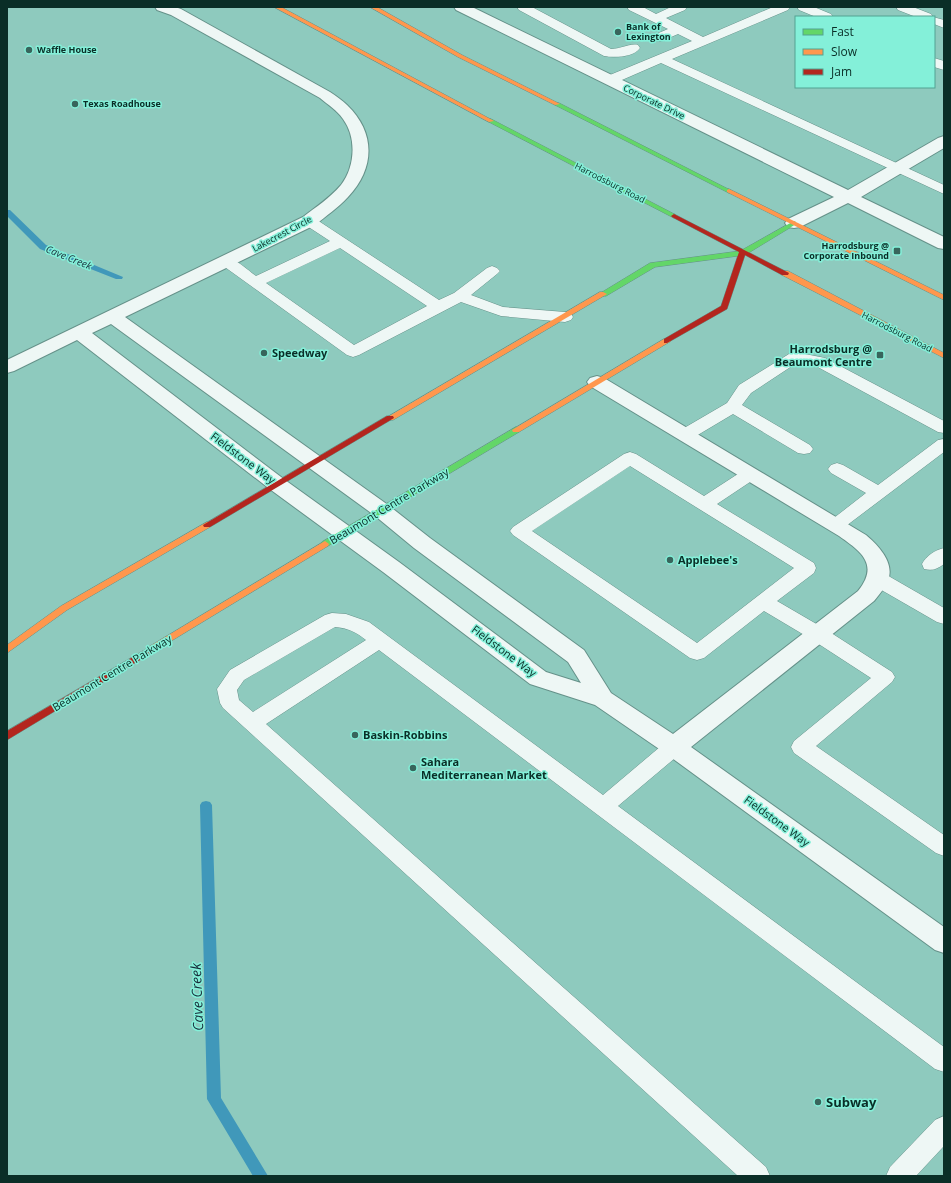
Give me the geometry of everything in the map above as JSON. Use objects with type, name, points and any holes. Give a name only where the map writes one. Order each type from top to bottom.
[{"type":"street","name":"Lakecrest Circle","points":[[7,367],[227,262],[309,221],[335,200],[350,184],[360,166],[362,150],[360,134],[354,121],[342,107],[325,94],[176,12],[162,7]]},
{"type":"street","name":"Harrodsburg Road","points":[[277,7],[742,252],[944,356]]},
{"type":"street","points":[[373,7],[460,56],[944,298]]},
{"type":"street","name":"Corporate Drive","points":[[461,7],[944,244]]},
{"type":"street","points":[[14,633],[64,608],[653,265],[742,252],[828,205],[848,197],[896,167],[944,140]]},
{"type":"street","name":"Beaumont Centre Parkway","points":[[7,736],[380,510],[724,307],[742,252]]},
{"type":"street","points":[[113,317],[380,510],[422,543],[576,656],[603,699]]},
{"type":"street","name":"Fieldstone Way","points":[[80,333],[278,484],[538,678],[603,699],[674,747],[944,942]]},
{"type":"street","points":[[597,382],[836,525],[868,547],[878,564],[878,579],[866,596],[674,747]]},
{"type":"street","points":[[7,650],[64,608]]},
{"type":"lane","points":[[525,7],[609,53],[620,53],[634,48]]},
{"type":"lane","points":[[633,7],[702,41]]},
{"type":"lane","points":[[656,18],[681,7]]},
{"type":"lane","points":[[610,80],[784,7]]},
{"type":"lane","points":[[803,7],[825,16]]},
{"type":"lane","points":[[902,7],[924,16]]},
{"type":"lane","points":[[658,38],[679,30]]},
{"type":"lane","points":[[660,58],[944,190]]},
{"type":"lane","points":[[309,221],[438,306]]},
{"type":"lane","points":[[255,282],[341,242]]},
{"type":"lane","points":[[227,262],[353,352],[438,306],[460,296],[492,271]]},
{"type":"lane","points":[[460,296],[501,311],[565,317]]},
{"type":"lane","points":[[685,435],[733,407],[745,389],[795,357],[819,361],[944,428]]},
{"type":"lane","points":[[733,407],[804,449]]},
{"type":"lane","points":[[836,525],[944,444]]},
{"type":"lane","points":[[630,458],[807,568],[763,602],[697,653],[519,531],[630,458]]},
{"type":"lane","points":[[837,469],[879,493]]},
{"type":"lane","points":[[704,504],[750,474]]},
{"type":"lane","points":[[878,579],[944,617]]},
{"type":"lane","points":[[763,602],[818,634],[885,677],[802,747],[944,847]]},
{"type":"lane","points":[[757,1176],[230,703],[227,689],[237,675],[332,620],[346,621],[362,627],[944,1061]]},
{"type":"lane","points":[[252,723],[380,640]]},
{"type":"lane","points":[[603,807],[674,747]]},
{"type":"lane","points":[[899,1176],[944,1128]]},
{"type":"waterway","name":"Cave Creek","points":[[7,212],[43,247],[119,277]]},
{"type":"waterway","name":"Cave Creek","points":[[206,805],[214,1099],[261,1176]]},
{"type":"traffic: fast","points":[[557,104],[729,191]]},
{"type":"traffic: fast","points":[[491,121],[674,216]]},
{"type":"traffic: fast","points":[[603,294],[653,265],[742,253],[794,223]]},
{"type":"traffic: fast","points":[[325,544],[516,430]]},
{"type":"traffic: slow","points":[[277,7],[491,121]]},
{"type":"traffic: slow","points":[[373,7],[460,56],[557,104]]},
{"type":"traffic: slow","points":[[729,191],[944,298]]},
{"type":"traffic: slow","points":[[785,273],[944,356]]},
{"type":"traffic: slow","points":[[390,418],[603,294]]},
{"type":"traffic: slow","points":[[516,430],[667,341]]},
{"type":"traffic: slow","points":[[7,650],[64,608],[207,525]]},
{"type":"traffic: slow","points":[[150,650],[325,544]]},
{"type":"traffic: jam","points":[[674,216],[785,273]]},
{"type":"traffic: jam","points":[[667,341],[724,307],[742,253]]},
{"type":"traffic: jam","points":[[207,525],[390,418]]},
{"type":"traffic: jam","points":[[7,736],[150,650]]},
{"type":"place","name":"Bank of Lexington","points":[[618,32]]},
{"type":"place","name":"Waffle House","points":[[29,50]]},
{"type":"place","name":"Texas Roadhouse","points":[[75,104]]},
{"type":"place","name":"Harrodsburg @ Corporate Inbound","points":[[897,251]]},
{"type":"place","name":"Speedway","points":[[264,353]]},
{"type":"place","name":"Harrodsburg @ Beaumont Centre","points":[[880,355]]},
{"type":"place","name":"Applebee's","points":[[670,560]]},
{"type":"place","name":"Baskin-Robbins","points":[[355,735]]},
{"type":"place","name":"Sahara Mediterranean Market","points":[[413,768]]},
{"type":"place","name":"Subway","points":[[818,1102]]}]
